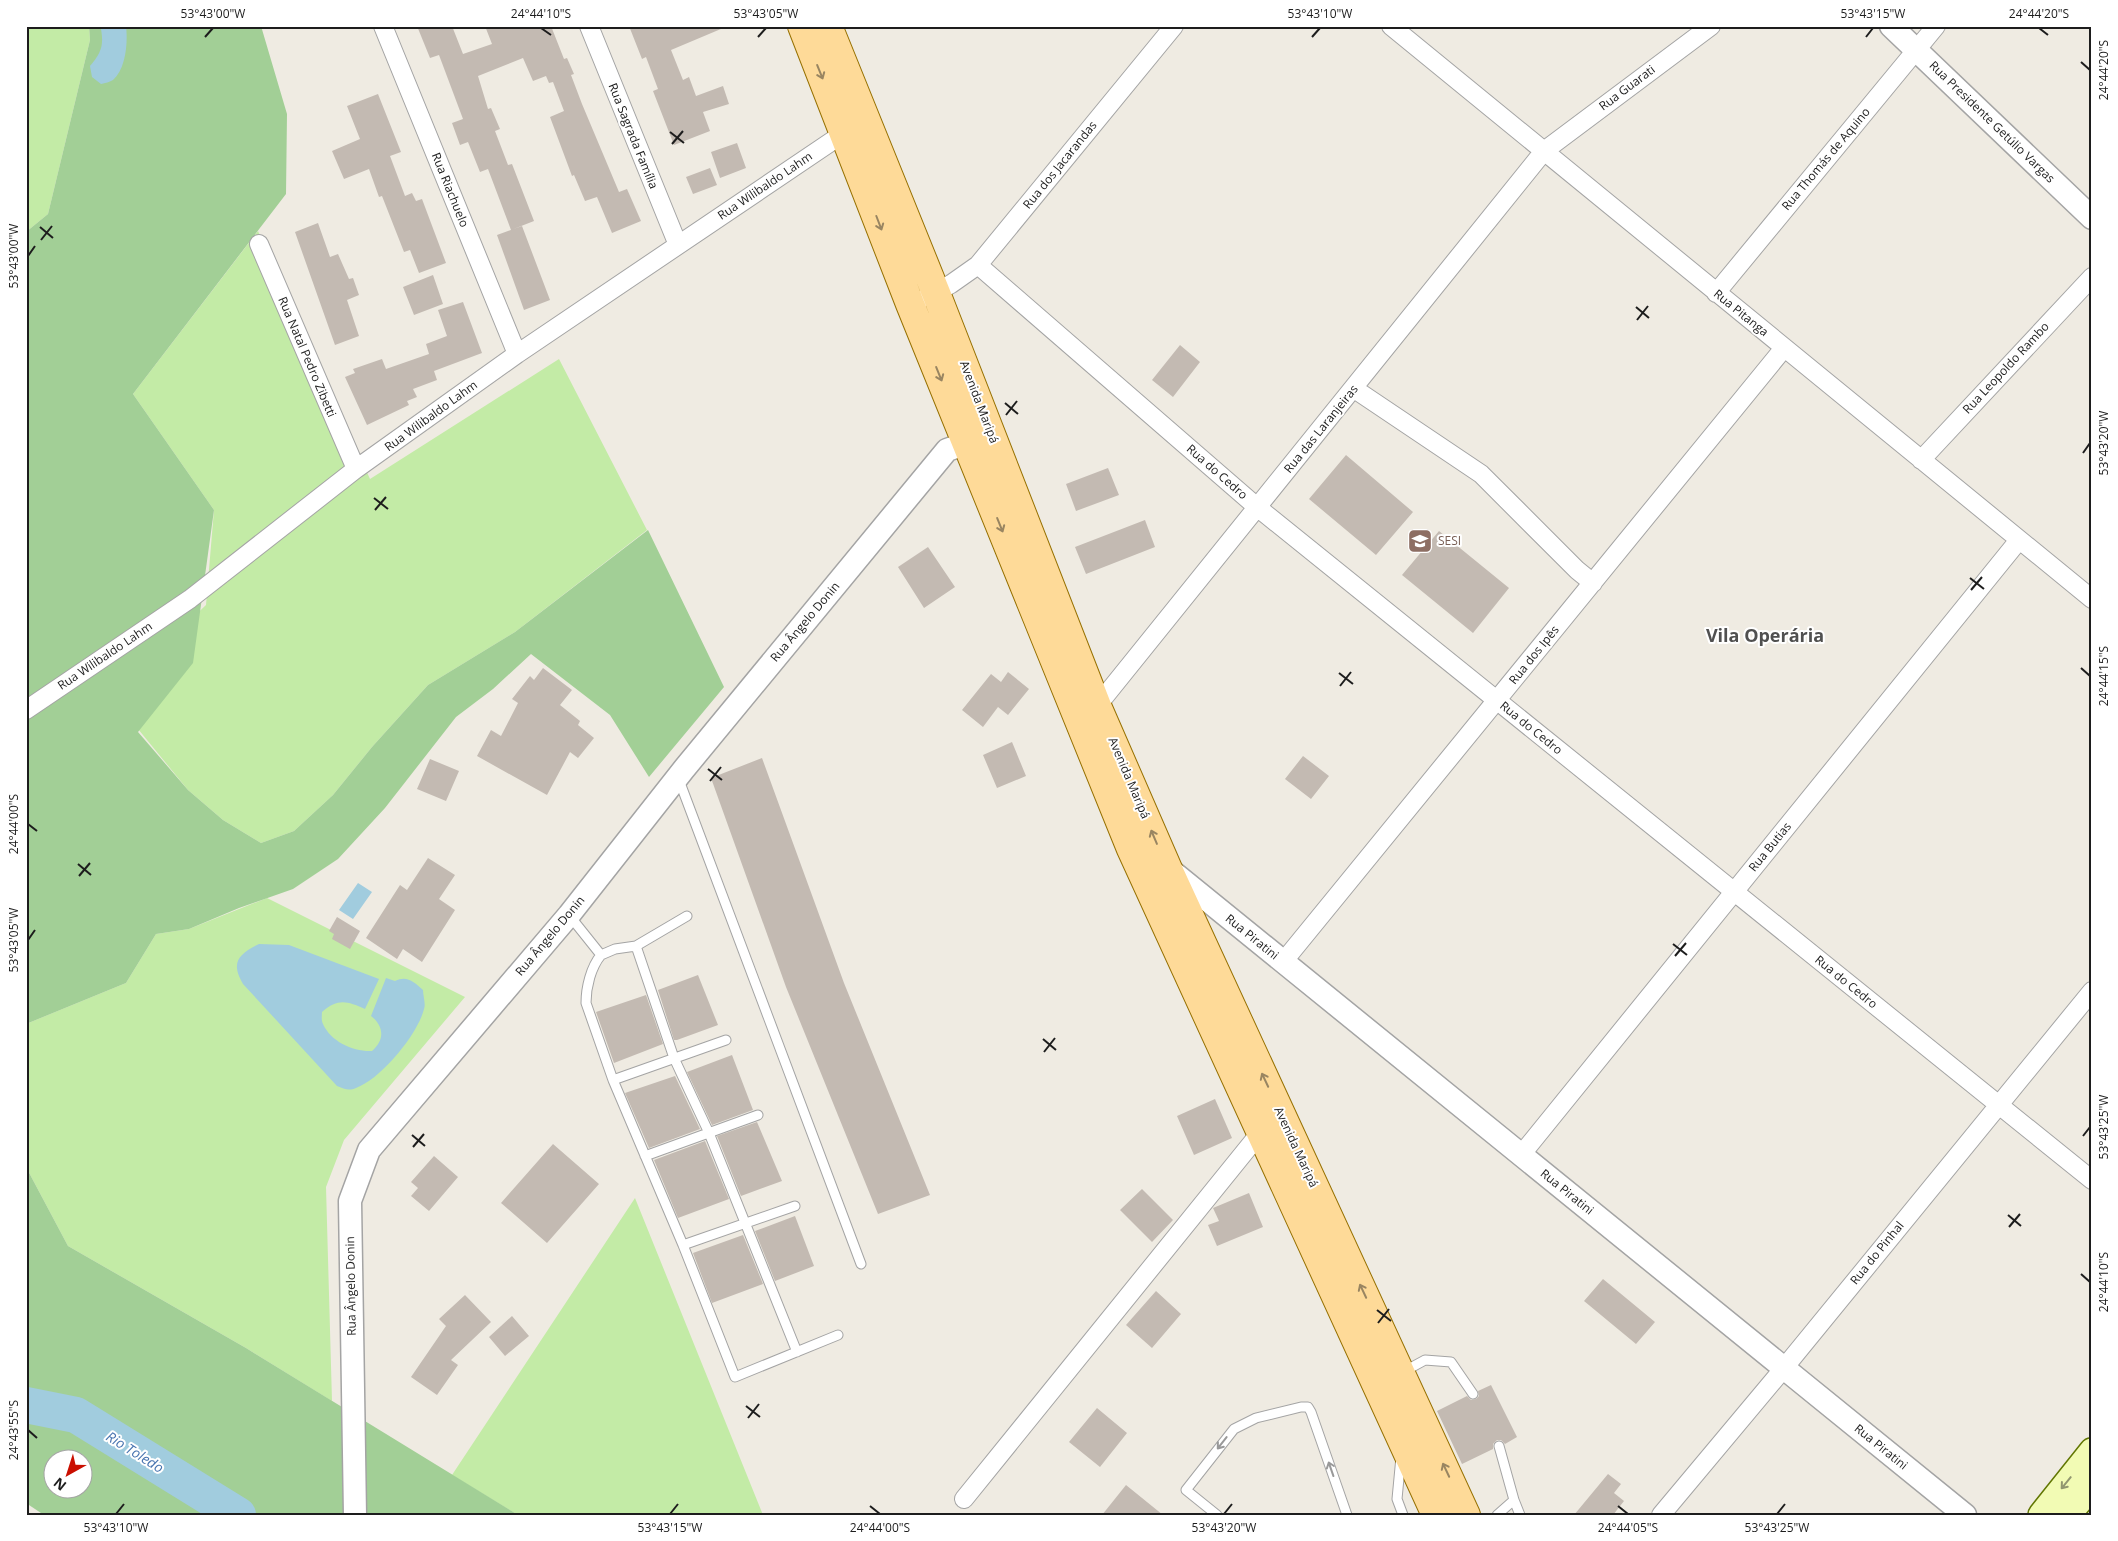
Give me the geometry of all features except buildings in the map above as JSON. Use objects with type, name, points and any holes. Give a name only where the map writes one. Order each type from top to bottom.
[{"type":"main road","name":"Avenida Maripá","points":[[802,26],[855,128],[936,293],[979,439],[1087,710],[1143,878],[1260,1133],[1387,1377],[1466,1515]]},
{"type":"main road","name":"Avenida Maripá","points":[[828,26],[855,128],[910,304],[979,439]]},
{"type":"main road","name":"Avenida Maripá","points":[[1087,710],[1168,869],[1193,924],[1387,1377],[1403,1444],[1436,1515]]},
{"type":"main road","points":[[1166,929],[1173,920],[1181,918],[1193,924]]},
{"type":"main road","points":[[2041,1515],[2092,1451]]},
{"type":"main road","points":[[2068,1515],[2092,1486]]},
{"type":"street","name":"Rua Riachuelo","points":[[383,26],[518,354]]},
{"type":"street","name":"Rua Sagrada Família","points":[[589,26],[678,245]]},
{"type":"street","name":"Rua dos Jacarandas","points":[[910,304],[936,293],[978,265],[1174,26]]},
{"type":"street","name":"Rua Pitanga","points":[[1391,26],[2092,599]]},
{"type":"street","name":"Rua Guarati","points":[[1544,151],[1711,26]]},
{"type":"street","name":"Rua Presidente Getúlio Vargas","points":[[1891,26],[2092,218]]},
{"type":"street","name":"Rua Thomás de Aquino","points":[[1716,292],[1936,26]]},
{"type":"street","name":"Rua Wilibaldo Lahm","points":[[26,710],[190,599],[356,470],[518,354],[855,128]]},
{"type":"street","name":"Rua das Laranjeiras","points":[[1087,710],[1258,507],[1544,151]]},
{"type":"street","name":"Rua Natal Pedro Zibetti","points":[[259,244],[356,470]]},
{"type":"street","name":"Rua do Cedro","points":[[978,265],[1258,507],[2092,1180]]},
{"type":"street","name":"Rua Leopoldo Rambo","points":[[1921,460],[2092,277]]},
{"type":"street","name":"Rua dos Ipês","points":[[1283,962],[1784,348]]},
{"type":"street","points":[[1354,388],[1481,474],[1577,570],[1593,583]]},
{"type":"street","name":"Rua Ângelo Donin","points":[[355,1515],[350,1201],[369,1150],[569,915],[678,777],[947,450],[979,439]]},
{"type":"street","name":"Rua Butias","points":[[1520,1155],[2019,540]]},
{"type":"street","points":[[1143,878],[1168,869]]},
{"type":"street","name":"Rua Piratini","points":[[1168,869],[1965,1515]]},
{"type":"street","name":"Rua do Pinhal","points":[[1661,1515],[1784,1368],[2092,990]]},
{"type":"street","points":[[964,1499],[1260,1133]]},
{"type":"lane","points":[[678,777],[860,1264]]},
{"type":"lane","points":[[569,915],[601,955]]},
{"type":"lane","points":[[687,916],[636,946],[615,949],[601,955],[596,962],[586,992],[586,1003],[613,1080],[684,1245],[735,1377],[838,1335]]},
{"type":"lane","points":[[636,946],[674,1058],[709,1133],[797,1352]]},
{"type":"lane","points":[[613,1080],[726,1040]]},
{"type":"lane","points":[[645,1156],[758,1115]]},
{"type":"lane","points":[[684,1245],[795,1206]]},
{"type":"lane","points":[[1387,1377],[1425,1360],[1451,1362],[1473,1394]]},
{"type":"lane","points":[[1217,1515],[1186,1490],[1234,1429],[1256,1418],[1301,1407],[1308,1408],[1311,1412],[1347,1515]]},
{"type":"lane","points":[[1403,1444],[1397,1490],[1397,1498],[1403,1515]]},
{"type":"lane","points":[[1499,1446],[1520,1515]]},
{"type":"lane","points":[[1498,1515],[1514,1500]]},
{"type":"green space","points":[[26,26],[89,26],[90,40],[48,214],[26,232]]},
{"type":"green space","points":[[89,26],[261,26],[287,114],[286,194],[133,394],[214,510],[193,663],[138,732],[188,790],[223,820],[261,843],[294,831],[333,795],[372,747],[428,685],[515,632],[648,530],[724,687],[649,777],[610,715],[531,654],[493,689],[456,717],[385,808],[338,859],[293,889],[239,908],[189,929],[156,934],[126,983],[26,1024],[26,232],[48,214],[90,40]]},
{"type":"green space","points":[[258,231],[370,479],[559,359],[647,530],[515,632],[428,685],[372,747],[333,795],[294,831],[261,843],[223,820],[188,790],[111,696],[206,605],[214,510],[133,394]]},
{"type":"green space","points":[[267,898],[465,997],[344,1140],[326,1187],[332,1401],[246,1348],[68,1246],[26,1167],[26,1024],[126,983],[156,934],[189,929]]},
{"type":"green space","points":[[26,1167],[68,1246],[246,1348],[518,1515],[44,1515],[26,1503]]},
{"type":"green space","points":[[635,1198],[763,1515],[518,1515],[452,1475]]},
{"type":"water","points":[[97,26],[126,26],[127,32],[125,55],[121,69],[113,80],[101,84],[92,77],[90,66],[97,57],[102,45],[101,29]]},
{"type":"water","points":[[358,883],[372,892],[353,919],[339,910]]},
{"type":"water","points":[[259,944],[289,945],[379,979],[365,1009],[343,1002],[333,1004],[322,1012],[322,1022],[327,1030],[337,1041],[344,1045],[365,1051],[372,1051],[376,1047],[381,1038],[381,1033],[378,1024],[371,1016],[386,978],[395,981],[407,979],[423,990],[425,1007],[414,1031],[387,1066],[366,1083],[353,1089],[337,1086],[243,984],[237,970],[237,964],[246,951]]},
{"type":"waterway","name":"Rio Toledo","points":[[26,1405],[76,1415],[238,1515]]},
{"type":"place","name":"SESI","points":[[1420,541]]},
{"type":"district","name":"Vila Operária","points":[[1765,636]]}]
